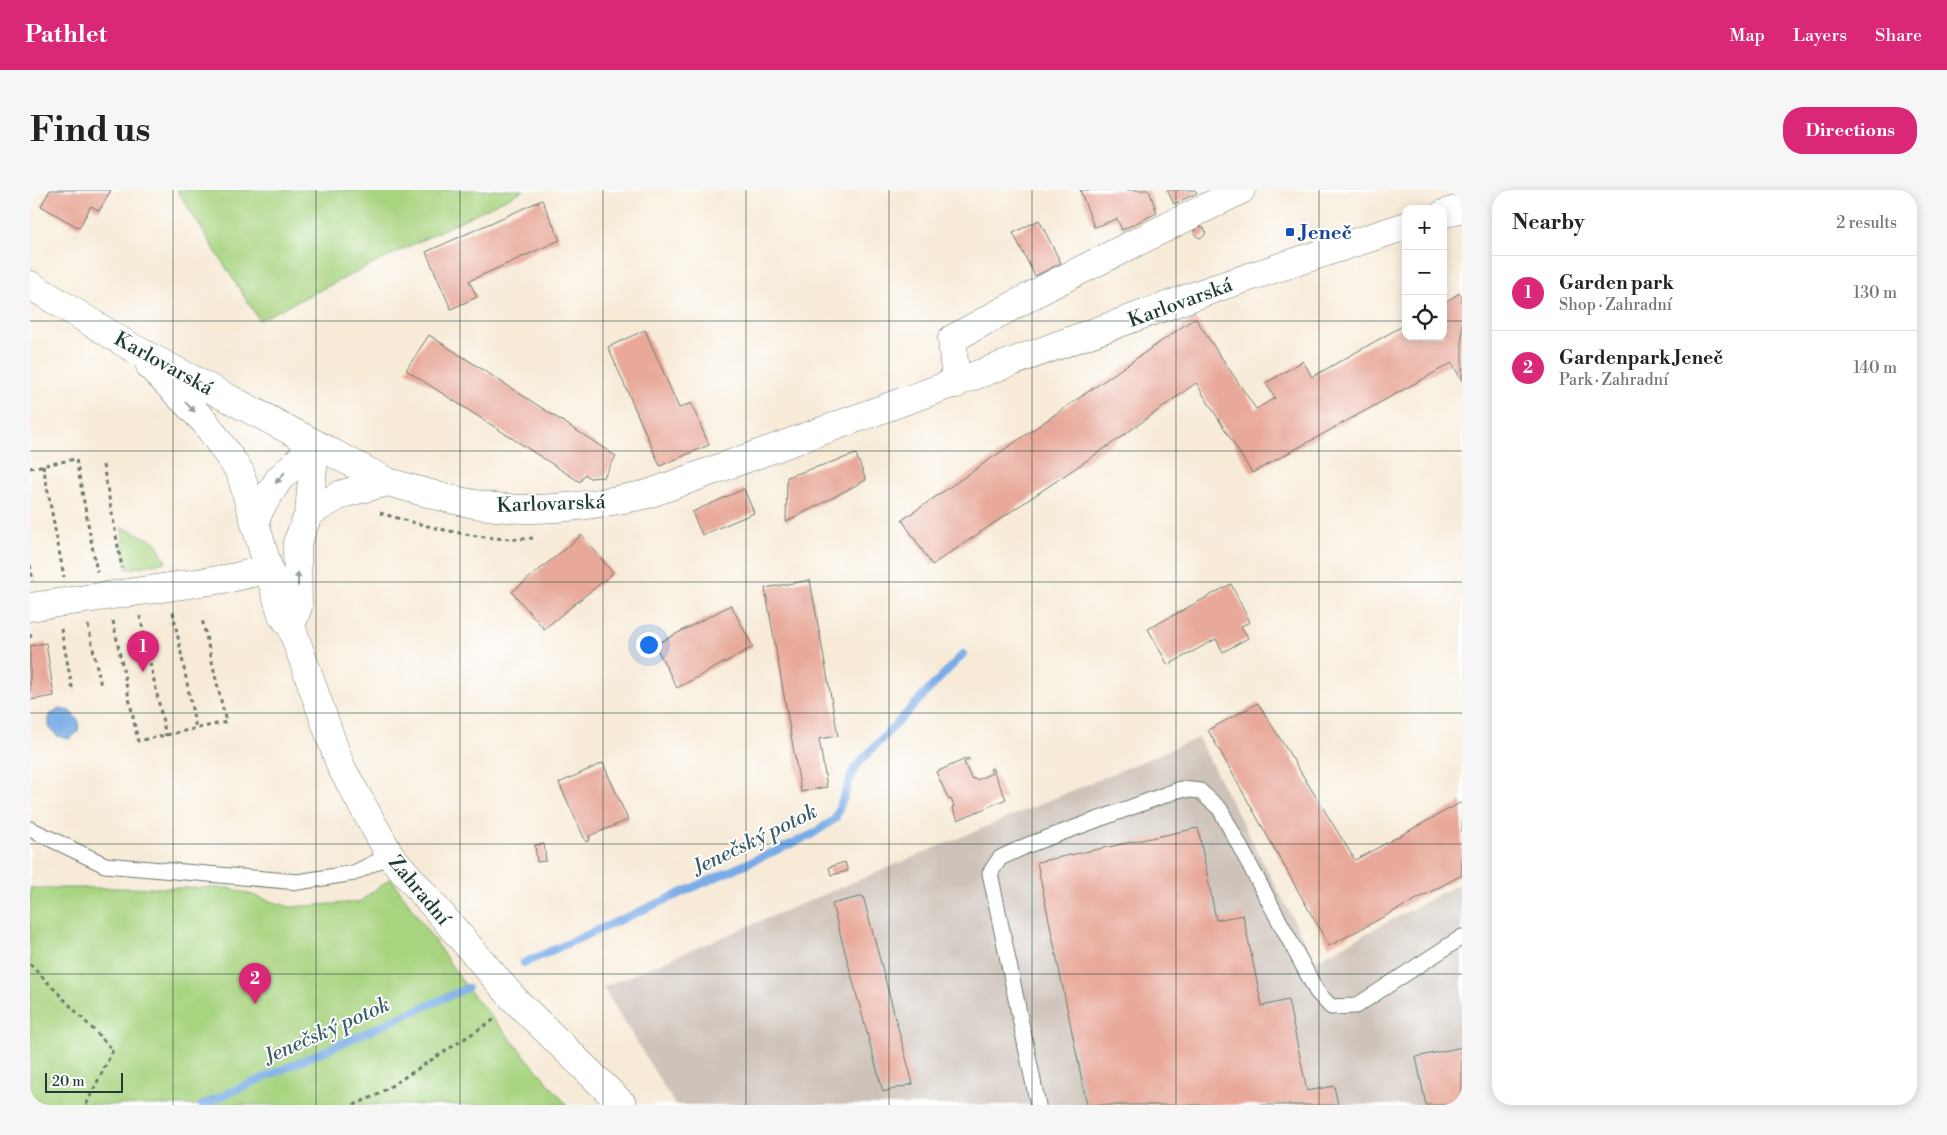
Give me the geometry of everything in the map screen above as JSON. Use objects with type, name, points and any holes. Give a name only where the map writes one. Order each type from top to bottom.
[{"type":"main road","points":[[956,384],[952,339],[1053,284],[1241,190]]},
{"type":"main road","points":[[1447,213],[1462,208]]},
{"type":"main road","name":"Karlovarská","points":[[30,285],[131,347],[388,482],[447,499],[508,509],[567,506],[626,499],[648,494],[956,384],[1216,288],[1402,227]]},
{"type":"main road","name":"Zahradní","points":[[131,347],[205,422],[240,472],[282,615],[291,626],[341,767],[390,855],[520,1005],[623,1105]]},
{"type":"main road","points":[[291,626],[298,607],[297,543],[309,513],[315,444]]},
{"type":"main road","points":[[255,522],[260,508],[279,478],[315,444]]},
{"type":"main road","points":[[309,513],[342,494],[388,482]]},
{"type":"main road","points":[[88,599],[231,578],[268,569]]},
{"type":"lane","points":[[1038,1105],[990,872],[1000,858],[1028,845],[1181,788],[1200,791],[1220,809],[1317,992],[1332,1007],[1356,1006],[1462,937]]},
{"type":"lane","points":[[30,829],[105,865],[298,882],[354,873],[390,855]]},
{"type":"path","points":[[30,468],[76,459],[88,599],[101,686]]},
{"type":"path","points":[[43,465],[138,741],[226,722],[202,619]]},
{"type":"path","points":[[73,692],[88,599],[103,465]]},
{"type":"path","points":[[168,587],[196,729]]},
{"type":"path","points":[[88,599],[166,736]]},
{"type":"path","points":[[30,633],[32,641]]},
{"type":"path","points":[[30,964],[114,1050],[86,1105]]},
{"type":"path","points":[[354,1105],[376,1095],[520,1005]]},
{"type":"shaded area","points":[[1198,738],[1315,961],[1462,882],[1462,1105],[675,1105],[603,987]]},
{"type":"green space","points":[[177,190],[524,190],[259,320]]},
{"type":"green space","points":[[122,527],[156,542],[166,562],[126,569]]},
{"type":"green space","points":[[391,878],[467,988],[567,1105],[30,1105],[30,888],[230,888],[290,907],[359,902]]},
{"type":"water","points":[[60,709],[70,711],[79,721],[78,732],[69,739],[57,736],[49,727],[49,715]]},
{"type":"building","points":[[50,190],[111,190],[99,211],[91,206],[79,228],[41,206]]},
{"type":"building","points":[[1080,190],[1149,190],[1157,213],[1122,230],[1117,219],[1094,227]]},
{"type":"building","points":[[1167,190],[1195,190],[1197,193],[1174,204]]},
{"type":"building","points":[[542,200],[560,240],[469,281],[477,297],[451,309],[426,252]]},
{"type":"building","points":[[1039,220],[1061,263],[1035,276],[1013,233]]},
{"type":"building","points":[[1200,226],[1206,232],[1200,238],[1194,232]]},
{"type":"building","points":[[1460,293],[1462,296],[1462,381],[1452,363],[1252,473],[1196,383],[1117,440],[932,565],[902,520],[1195,318],[1256,409],[1275,398],[1266,383],[1303,361],[1312,377],[1402,326],[1402,340],[1447,340],[1447,301]]},
{"type":"building","points":[[645,330],[679,408],[691,403],[709,445],[660,466],[608,347]]},
{"type":"building","points":[[429,335],[616,456],[604,477],[589,478],[585,474],[580,482],[406,370]]},
{"type":"building","points":[[856,454],[866,480],[786,522],[787,477]]},
{"type":"building","points":[[744,489],[754,513],[702,535],[692,512]]},
{"type":"building","points":[[582,535],[613,573],[544,629],[512,592]]},
{"type":"building","points":[[810,580],[838,736],[819,739],[827,787],[801,792],[765,588]]},
{"type":"building","points":[[1231,584],[1250,622],[1241,626],[1248,638],[1223,652],[1216,639],[1168,665],[1148,629]]},
{"type":"building","points":[[731,605],[753,647],[677,688],[655,645]]},
{"type":"building","points":[[46,643],[54,696],[30,700],[30,646]]},
{"type":"building","points":[[1258,703],[1355,860],[1462,802],[1462,875],[1329,946],[1208,730]]},
{"type":"building","points":[[968,758],[969,760],[964,762],[971,778],[977,780],[992,773],[990,769],[992,768],[1006,799],[958,820],[952,807],[954,806],[951,799],[949,800],[936,772]]},
{"type":"building","points":[[603,763],[628,820],[589,836],[590,840],[586,842],[559,783]]},
{"type":"building","points":[[1198,828],[1216,920],[1243,915],[1262,1006],[1288,1000],[1307,1091],[1334,1086],[1338,1105],[1087,1105],[1037,862]]},
{"type":"building","points":[[544,844],[546,861],[537,862],[535,845]]},
{"type":"building","points":[[845,862],[848,871],[831,875],[829,867]]},
{"type":"building","points":[[863,896],[913,1084],[883,1092],[832,904]]},
{"type":"building","points":[[1462,1047],[1462,1105],[1426,1105],[1416,1057]]},
{"type":"waterway","name":"Jenečský potok","points":[[524,963],[811,835],[835,819],[855,767],[963,654]]},
{"type":"waterway","name":"Jenečský potok","points":[[202,1105],[467,988]]},
{"type":"place","name":"Jeneč","points":[[1290,232]]},
{"type":"place","name":"Garden park","points":[[143,672]]},
{"type":"place","name":"Gardenpark Jeneč","points":[[255,1004]]}]
